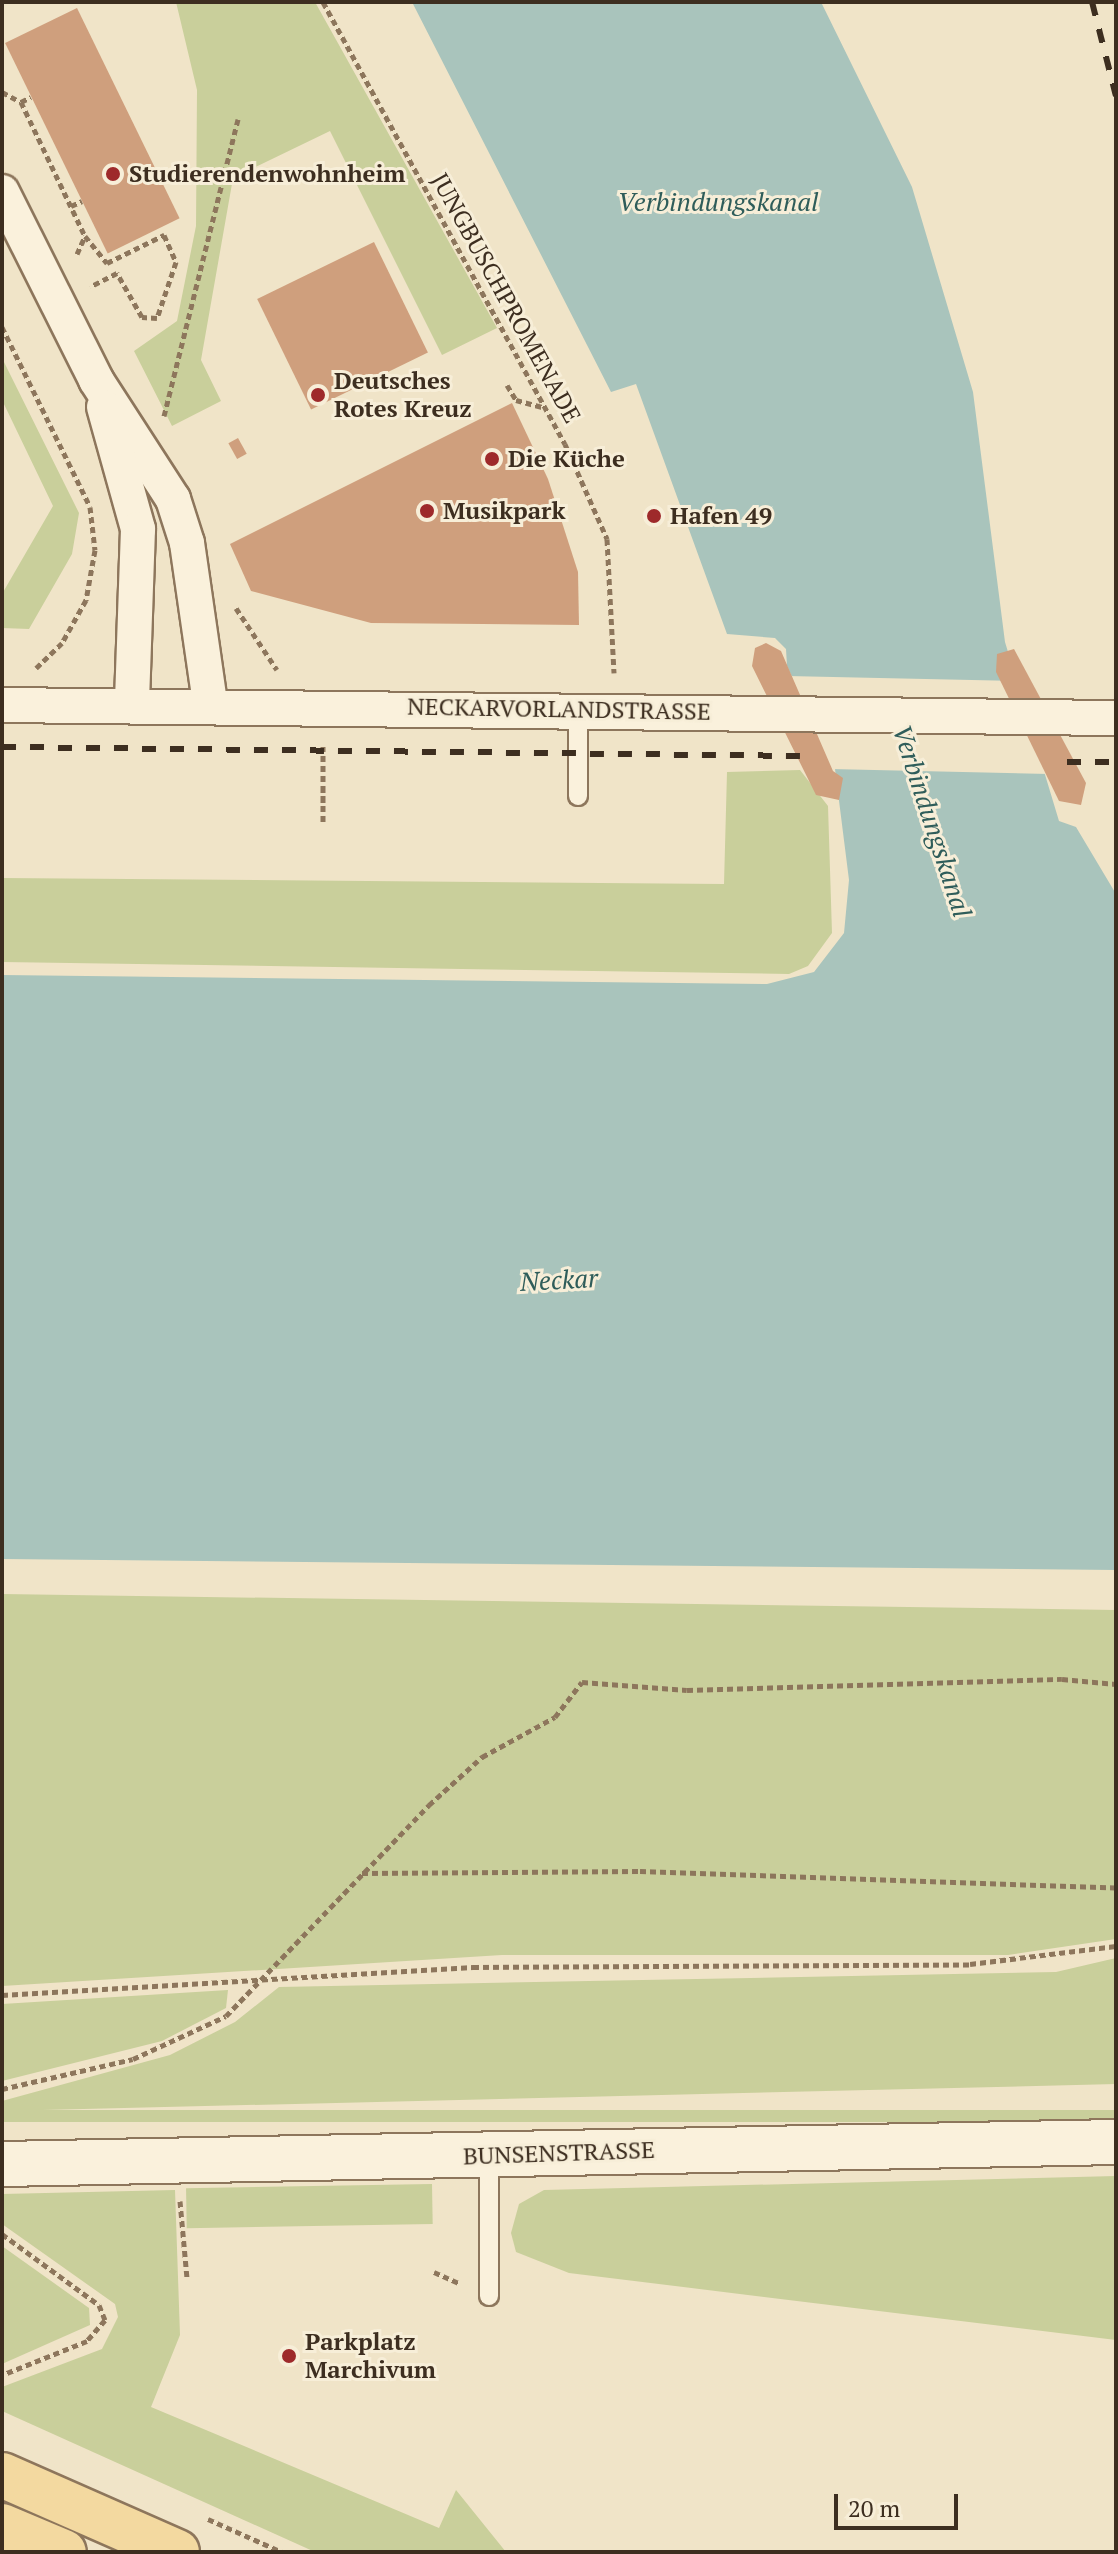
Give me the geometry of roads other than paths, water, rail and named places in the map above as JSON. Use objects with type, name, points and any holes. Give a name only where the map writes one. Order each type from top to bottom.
[{"type":"main road","points":[[2,2475],[177,2552]]},
{"type":"main road","points":[[2,2526],[64,2552]]},
{"type":"street","points":[[2,192],[96,380],[153,458],[187,543],[210,703]]},
{"type":"street","points":[[96,380],[138,529],[132,704]]},
{"type":"street","name":"NECKARVORLANDSTRASSE","points":[[2,705],[210,703],[1116,718]]},
{"type":"street","name":"BUNSENSTRASSE","points":[[2,2164],[489,2157],[1116,2142]]},
{"type":"lane","points":[[578,709],[578,796]]},
{"type":"lane","points":[[489,2157],[489,2296]]},
{"type":"water","points":[[412,2],[821,2],[912,187],[973,392],[1005,642],[1059,821],[1076,827],[1116,894],[1116,1570],[2,1559],[2,975],[767,984],[814,972],[844,933],[849,880],[835,769],[787,666],[786,649],[775,638],[727,634],[636,384],[611,392]]},
{"type":"railway","points":[[1092,2],[1116,96]]},
{"type":"railway","points":[[2,747],[804,756]]},
{"type":"railway","points":[[1067,762],[1116,762]]},
{"type":"place","name":"Studierendenwohnheim","points":[[113,174]]},
{"type":"place","name":"Deutsches Rotes Kreuz","points":[[318,395]]},
{"type":"place","name":"Die Küche","points":[[492,459]]},
{"type":"place","name":"Musikpark","points":[[427,511]]},
{"type":"place","name":"Hafen 49","points":[[654,516]]},
{"type":"place","name":"Parkplatz Marchivum","points":[[289,2356]]},
{"type":"water label","name":"Verbindungskanal","points":[[718,202]]},
{"type":"water label","name":"Verbindungskanal","points":[[932,821]]},
{"type":"water label","name":"Neckar","points":[[559,1280]]}]
